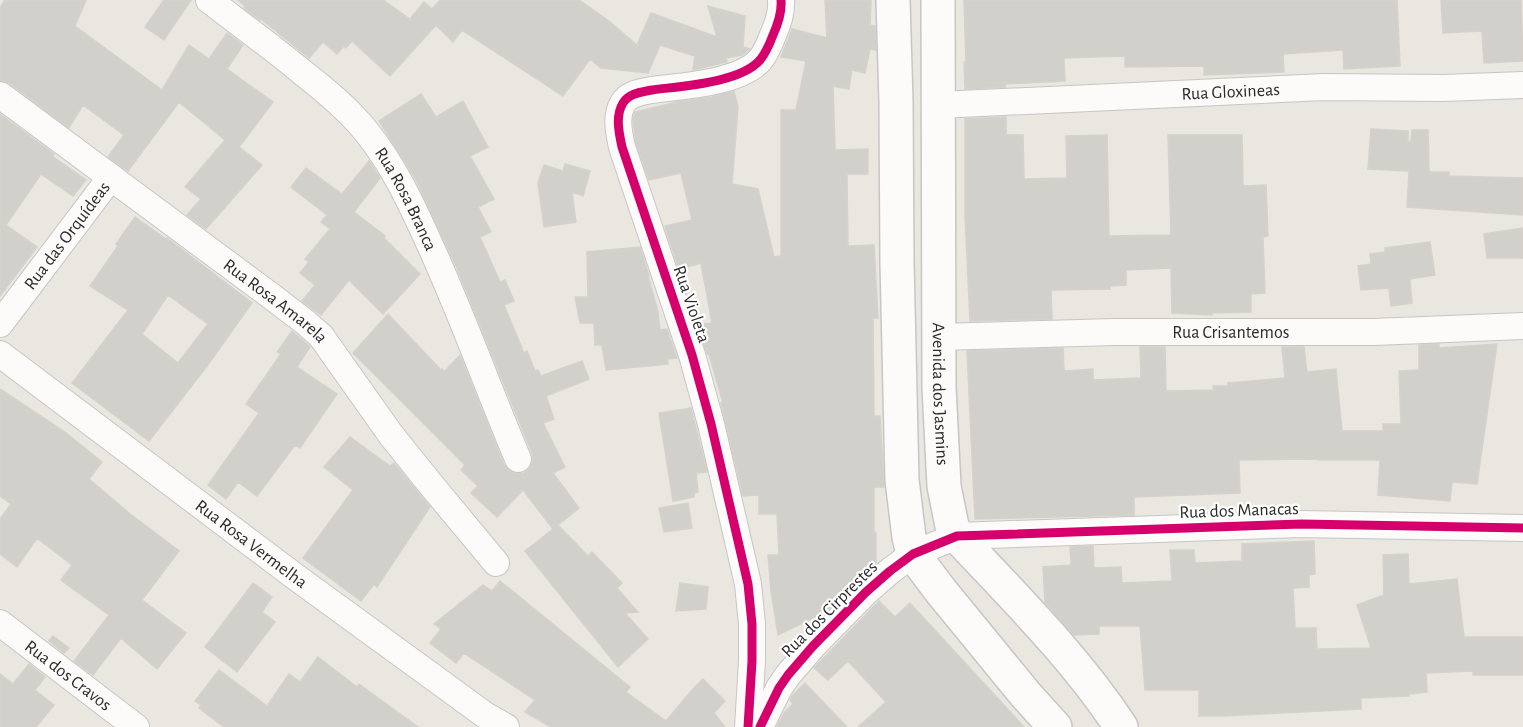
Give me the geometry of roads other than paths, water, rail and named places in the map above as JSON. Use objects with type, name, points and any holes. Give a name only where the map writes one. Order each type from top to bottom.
[{"type":"street","name":"Rua Violeta","points":[[748,727],[752,624],[748,584],[711,424],[692,355],[621,147],[618,127],[619,111],[624,100],[636,93],[705,83],[732,76],[748,69],[760,60],[778,23],[781,0]]},
{"type":"street","points":[[893,0],[902,480],[909,537],[913,554],[940,590],[1055,727]]},
{"type":"street","name":"Avenida dos Jasmins","points":[[938,0],[939,387],[944,486],[952,526],[957,536],[1079,669],[1106,703],[1121,727]]},
{"type":"street","name":"Rua Rosa Branca","points":[[220,3],[339,102],[366,131],[391,166],[411,202],[442,271],[518,459]]},
{"type":"street","name":"Rua Gloxineas","points":[[939,105],[1324,87],[1443,88],[1523,85]]},
{"type":"street","name":"Rua Rosa Amarela","points":[[0,94],[271,296],[321,336],[391,435],[496,563]]},
{"type":"street","name":"Rua das Orquídeas","points":[[0,324],[111,177]]},
{"type":"street","name":"Rua Crisantemos","points":[[939,337],[1126,332],[1374,332],[1523,326]]},
{"type":"street","name":"Rua Rosa Vermelha","points":[[0,354],[293,575],[485,715],[506,727]]},
{"type":"street","name":"Rua dos Manacas","points":[[957,536],[1302,524],[1523,528]]},
{"type":"street","name":"Rua dos Cirprestes","points":[[760,727],[788,675],[866,592],[913,554],[957,536]]},
{"type":"street","name":"Rua dos Cravos","points":[[0,623],[136,727]]}]
